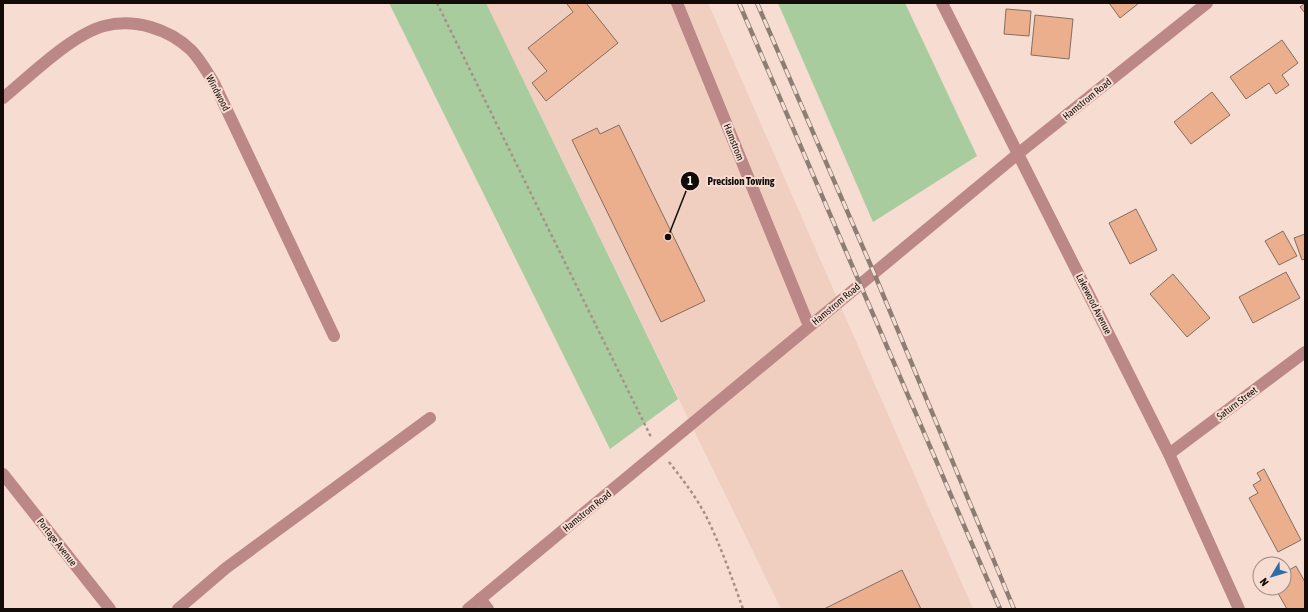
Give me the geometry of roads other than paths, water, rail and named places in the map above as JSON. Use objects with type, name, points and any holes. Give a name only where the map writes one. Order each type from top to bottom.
[{"type":"street","name":"Hamstrom","points":[[677,3],[809,326]]},
{"type":"street","name":"Lakewood Avenue","points":[[942,3],[1169,454],[1239,609]]},
{"type":"street","name":"Hamstrom Road","points":[[468,609],[809,326],[1019,154],[1207,3]]},
{"type":"street","name":"Windwood","points":[[3,98],[75,39],[104,26],[135,24],[164,31],[192,51],[214,83],[334,336]]},
{"type":"street","name":"Saturn Street","points":[[1169,454],[1305,352]]},
{"type":"street","points":[[178,609],[232,563],[430,418]]},
{"type":"street","name":"Portage Avenue","points":[[3,474],[110,609]]},
{"type":"street","points":[[480,599],[488,609]]},
{"type":"railway","points":[[739,3],[1000,609]]},
{"type":"railway","points":[[757,3],[874,273],[1014,609]]},
{"type":"place","name":"Precision Towing","points":[[668,237]]}]
